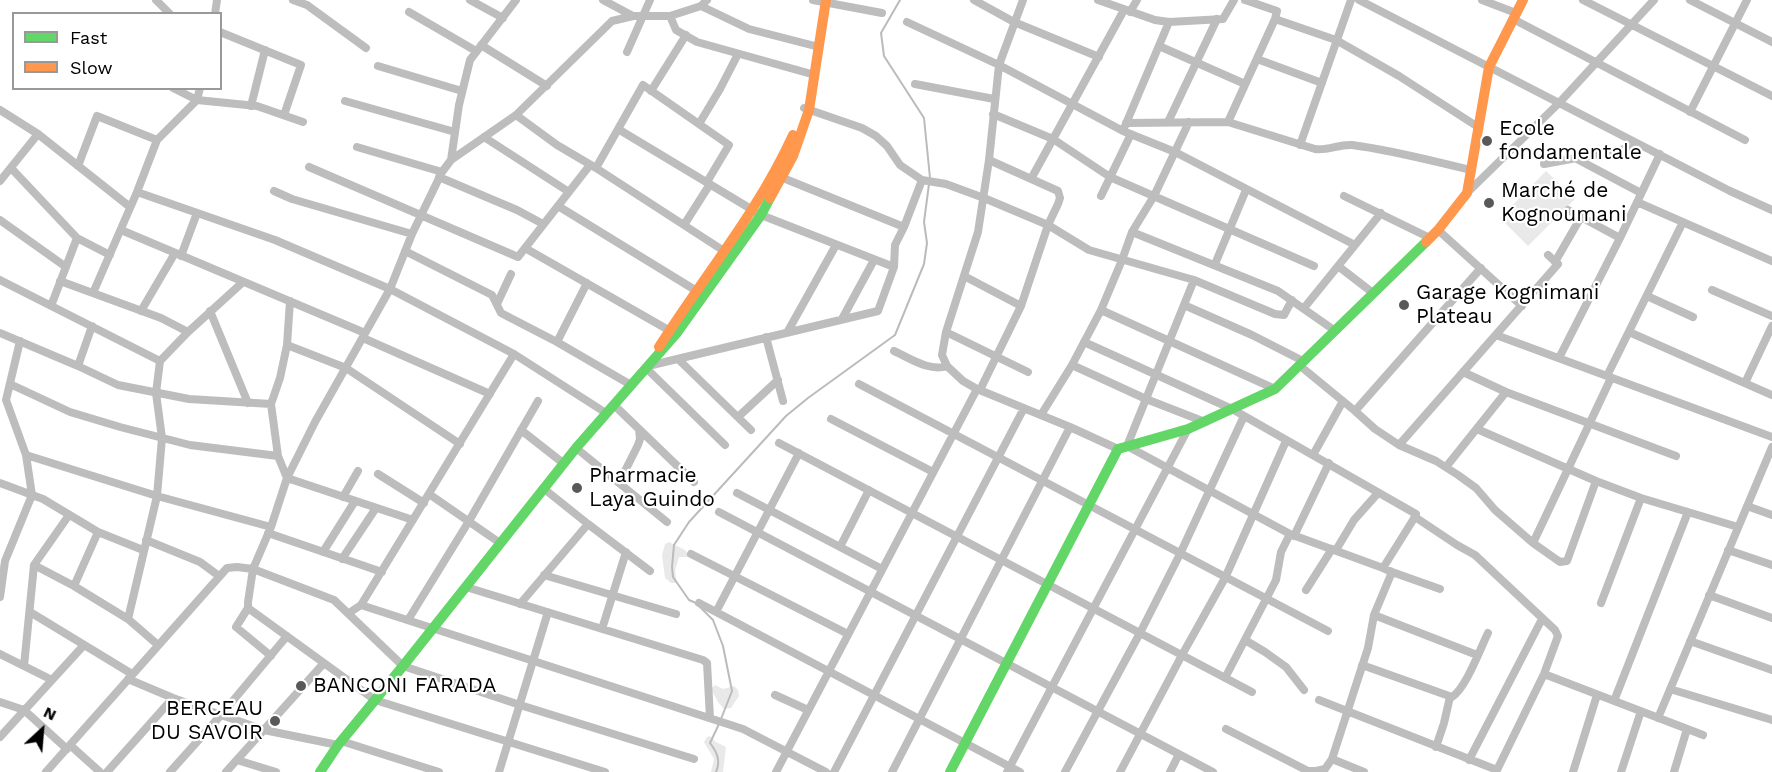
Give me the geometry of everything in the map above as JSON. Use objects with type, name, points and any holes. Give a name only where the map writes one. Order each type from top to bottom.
[{"type":"main road","points":[[950,772],[1088,504],[1122,448],[1188,429],[1275,389],[1434,234],[1467,193],[1489,67],[1523,0]]},
{"type":"main road","points":[[320,772],[340,743],[563,463],[647,367],[757,212],[779,176],[785,155],[807,109],[821,1]]},
{"type":"main road","points":[[700,293],[724,251],[757,212]]},
{"type":"street","points":[[156,0],[168,12]]},
{"type":"street","points":[[292,0],[307,5],[366,48]]},
{"type":"street","points":[[470,0],[502,18]]},
{"type":"street","points":[[451,160],[462,91],[470,60],[516,0]]},
{"type":"street","points":[[603,0],[633,16]]},
{"type":"street","points":[[627,52],[650,0]]},
{"type":"street","points":[[974,0],[1014,22],[1098,57]]},
{"type":"street","points":[[1023,0],[999,64],[984,198],[978,232],[946,332],[942,355],[947,366],[963,381],[979,389],[1167,468],[1292,535],[1440,589]]},
{"type":"street","points":[[1098,0],[1155,20],[1169,22],[1223,19],[1234,0]]},
{"type":"street","points":[[1031,179],[1098,57],[1127,11],[1137,0]]},
{"type":"street","points":[[1300,145],[1351,0]]},
{"type":"street","points":[[1359,0],[1730,191],[1772,210]]},
{"type":"street","points":[[1482,0],[1744,140]]},
{"type":"street","points":[[1583,0],[1772,96]]},
{"type":"street","points":[[1467,193],[1559,103],[1654,0]]},
{"type":"street","points":[[1690,0],[1772,42]]},
{"type":"street","points":[[1690,112],[1747,0]]},
{"type":"street","points":[[821,1],[882,13]]},
{"type":"street","points":[[1228,122],[1275,20],[1277,11],[1248,1]]},
{"type":"street","points":[[271,656],[236,627],[249,608],[254,569],[287,478],[315,422],[390,289],[412,234],[441,175],[451,160],[516,115],[612,21],[643,15],[670,16],[704,3],[749,29],[816,46]]},
{"type":"street","points":[[409,12],[547,86]]},
{"type":"street","points":[[670,16],[676,30],[697,42],[812,74]]},
{"type":"street","points":[[1168,122],[1217,19]]},
{"type":"street","points":[[1275,20],[1336,40],[1399,76],[1479,127]]},
{"type":"street","points":[[907,22],[999,64],[1072,105],[1175,152],[1355,245]]},
{"type":"street","points":[[1101,196],[1169,22]]},
{"type":"street","points":[[222,33],[301,65],[284,115]]},
{"type":"street","points":[[651,91],[686,35]]},
{"type":"street","points":[[1158,46],[1245,84]]},
{"type":"street","points":[[251,106],[265,50]]},
{"type":"street","points":[[699,124],[738,54]]},
{"type":"street","points":[[1257,59],[1322,83]]},
{"type":"street","points":[[378,66],[462,91]]},
{"type":"street","points":[[915,84],[994,99]]},
{"type":"street","points":[[309,167],[518,257],[569,192],[593,166],[618,129],[643,85],[729,145],[684,225]]},
{"type":"street","points":[[177,90],[197,100],[257,106],[303,122]]},
{"type":"street","points":[[93,293],[157,140],[197,100],[200,90]]},
{"type":"street","points":[[345,101],[455,132]]},
{"type":"street","points":[[807,109],[862,128],[876,136],[887,146],[900,165],[922,180],[946,184],[984,198],[1048,225],[1089,250],[1194,280],[1257,308],[1282,316],[1292,300]]},
{"type":"street","points":[[0,110],[38,134],[130,207]]},
{"type":"street","points":[[993,114],[1053,139],[1110,177],[1314,266]]},
{"type":"street","points":[[516,115],[557,145],[724,251]]},
{"type":"street","points":[[78,166],[97,116],[157,140]]},
{"type":"street","points":[[1127,129],[1168,122],[1228,122],[1323,150],[1348,145],[1471,170]]},
{"type":"street","points":[[1041,414],[1072,365],[1101,310],[1132,232],[1154,196],[1189,122]]},
{"type":"street","points":[[618,129],[757,212],[836,246],[894,267]]},
{"type":"street","points":[[0,182],[38,134]]},
{"type":"street","points":[[484,137],[569,192]]},
{"type":"street","points":[[1544,164],[1642,146]]},
{"type":"street","points":[[357,147],[441,175],[543,224]]},
{"type":"street","points":[[1559,358],[1660,154]]},
{"type":"street","points":[[1575,158],[1641,193]]},
{"type":"street","points":[[776,772],[953,434],[996,357],[1021,306],[1048,225],[1058,204],[1058,191],[989,160]]},
{"type":"street","points":[[11,168],[77,238],[110,255]]},
{"type":"street","points":[[779,176],[904,227]]},
{"type":"street","points":[[647,367],[878,311],[894,267],[895,245],[922,180]]},
{"type":"street","points":[[1215,264],[1246,190]]},
{"type":"street","points":[[274,191],[292,199],[412,234]]},
{"type":"street","points":[[137,192],[275,240],[390,289],[514,354],[610,409],[639,429],[694,482]]},
{"type":"street","points":[[1344,196],[1434,234],[1481,268],[1522,306]]},
{"type":"street","points":[[1637,202],[1772,261]]},
{"type":"street","points":[[558,206],[700,293]]},
{"type":"street","points":[[1568,210],[1620,238]]},
{"type":"street","points":[[141,311],[178,254],[197,213]]},
{"type":"street","points":[[1304,308],[1381,213]]},
{"type":"street","points":[[1555,262],[1581,217]]},
{"type":"street","points":[[0,220],[66,267]]},
{"type":"street","points":[[1533,543],[1629,332],[1683,222]]},
{"type":"street","points":[[121,230],[290,302],[490,394]]},
{"type":"street","points":[[1132,232],[1278,291],[1335,330]]},
{"type":"street","points":[[51,306],[77,238]]},
{"type":"street","points":[[788,331],[836,246]]},
{"type":"street","points":[[525,248],[672,332]]},
{"type":"street","points":[[405,251],[492,295],[501,313],[557,342],[631,386]]},
{"type":"street","points":[[1399,445],[1558,264],[1548,255]]},
{"type":"street","points":[[842,319],[874,260]]},
{"type":"street","points":[[1338,266],[1373,293]]},
{"type":"street","points":[[1355,411],[1481,268]]},
{"type":"street","points":[[497,304],[511,274]]},
{"type":"street","points":[[964,276],[1021,306]]},
{"type":"street","points":[[0,280],[160,361]]},
{"type":"street","points":[[1122,448],[1146,399],[1194,280]]},
{"type":"street","points":[[60,281],[161,318],[188,332]]},
{"type":"street","points":[[128,619],[157,496],[162,438],[156,393],[160,361],[243,282]]},
{"type":"street","points":[[557,342],[587,283]]},
{"type":"street","points":[[1712,290],[1772,316]]},
{"type":"street","points":[[1647,296],[1693,317]]},
{"type":"street","points":[[290,302],[287,345],[280,378],[271,404],[278,456],[287,478],[413,520]]},
{"type":"street","points":[[1184,305],[1252,334],[1301,363],[1375,429],[1399,445],[1446,467],[1476,488],[1495,510],[1533,543],[1560,562],[1567,561],[1596,481]]},
{"type":"street","points":[[1101,310],[1275,389]]},
{"type":"street","points":[[210,311],[248,403]]},
{"type":"street","points":[[1744,383],[1772,326]]},
{"type":"street","points":[[78,366],[92,327]]},
{"type":"street","points":[[946,332],[1028,372]]},
{"type":"street","points":[[1629,332],[1772,395]]},
{"type":"street","points":[[0,333],[118,385],[189,399],[271,404]]},
{"type":"street","points":[[1496,334],[1772,437]]},
{"type":"street","points":[[766,337],[783,401]]},
{"type":"street","points":[[0,597],[2,560],[32,495],[26,455],[6,400],[20,341]]},
{"type":"street","points":[[1084,342],[1232,409],[1378,493],[1414,511],[1415,517],[1383,568]]},
{"type":"street","points":[[287,345],[346,368],[460,444]]},
{"type":"street","points":[[894,351],[932,368],[940,369],[947,366]]},
{"type":"street","points":[[348,613],[362,605],[514,354]]},
{"type":"street","points":[[678,359],[751,430]]},
{"type":"street","points":[[1072,365],[1146,399],[1204,422]]},
{"type":"street","points":[[647,367],[725,445]]},
{"type":"street","points":[[1463,372],[1506,392],[1676,456]]},
{"type":"street","points":[[738,417],[778,380]]},
{"type":"street","points":[[10,384],[70,412],[162,438],[190,445],[278,456]]},
{"type":"street","points":[[859,384],[1328,631]]},
{"type":"street","points":[[1446,467],[1506,392]]},
{"type":"street","points":[[408,620],[469,521],[538,401]]},
{"type":"street","points":[[1313,455],[1343,401]]},
{"type":"street","points":[[834,772],[1024,408]]},
{"type":"street","points":[[1065,772],[1180,554],[1244,416]]},
{"type":"street","points":[[831,419],[933,472]]},
{"type":"street","points":[[892,772],[1070,427]]},
{"type":"street","points":[[619,483],[640,440],[639,429]]},
{"type":"street","points":[[1008,769],[1188,429]]},
{"type":"street","points":[[1477,429],[1641,498],[1738,527]]},
{"type":"street","points":[[521,430],[563,463]]},
{"type":"street","points":[[1120,772],[1225,578],[1286,441]]},
{"type":"street","points":[[779,443],[1252,692]]},
{"type":"street","points":[[1658,718],[1772,447]]},
{"type":"street","points":[[576,448],[667,522]]},
{"type":"street","points":[[716,612],[799,453]]},
{"type":"street","points":[[26,455],[269,530],[381,572]]},
{"type":"street","points":[[1225,678],[1276,579],[1281,552],[1329,464]]},
{"type":"street","points":[[343,496],[358,471]]},
{"type":"street","points":[[378,474],[424,503]]},
{"type":"street","points":[[0,483],[43,499],[98,532],[143,550]]},
{"type":"street","points":[[543,488],[650,571]]},
{"type":"street","points":[[840,547],[869,490]]},
{"type":"street","points":[[737,493],[882,569]]},
{"type":"street","points":[[1306,590],[1354,520],[1378,493]]},
{"type":"street","points":[[429,494],[500,543]]},
{"type":"street","points":[[1601,603],[1641,498]]},
{"type":"street","points":[[323,552],[356,501]]},
{"type":"street","points":[[1747,506],[1772,515]]},
{"type":"street","points":[[342,559],[376,508]]},
{"type":"street","points":[[719,512],[1213,772]]},
{"type":"street","points":[[1614,701],[1688,512]]},
{"type":"street","points":[[24,666],[34,565],[69,515]]},
{"type":"street","points":[[1319,700],[1497,771],[1544,674],[1558,636],[1555,630],[1475,555],[1415,517]]},
{"type":"street","points":[[520,604],[588,524]]},
{"type":"street","points":[[74,586],[98,532]]},
{"type":"street","points":[[146,540],[200,562],[219,576]]},
{"type":"street","points":[[1728,550],[1772,565]]},
{"type":"street","points":[[602,629],[626,552]]},
{"type":"street","points":[[691,554],[848,634]]},
{"type":"street","points":[[34,565],[128,619],[158,645]]},
{"type":"street","points":[[46,772],[227,567],[254,569],[334,600],[403,666],[694,759]]},
{"type":"street","points":[[1226,729],[1308,771],[1325,769],[1332,759],[1368,648],[1374,615],[1392,572]]},
{"type":"street","points":[[544,575],[676,614]]},
{"type":"street","points":[[466,587],[707,663],[710,718]]},
{"type":"street","points":[[1709,595],[1772,618]]},
{"type":"street","points":[[699,603],[965,743],[1008,769],[1020,772]]},
{"type":"street","points":[[362,605],[743,729],[826,772]]},
{"type":"street","points":[[249,608],[375,700],[605,772]]},
{"type":"street","points":[[30,612],[130,677],[173,698],[264,730],[340,743],[439,772]]},
{"type":"street","points":[[499,772],[548,612]]},
{"type":"street","points":[[1374,615],[1477,656]]},
{"type":"street","points":[[1469,760],[1542,619]]},
{"type":"street","points":[[1362,665],[1450,697],[1457,694],[1488,633]]},
{"type":"street","points":[[170,772],[287,636]]},
{"type":"street","points":[[1245,640],[1287,667],[1304,690]]},
{"type":"street","points":[[1690,641],[1772,670]]},
{"type":"street","points":[[0,737],[84,645]]},
{"type":"street","points":[[0,654],[52,680]]},
{"type":"street","points":[[226,772],[324,663]]},
{"type":"street","points":[[1544,674],[1702,735]]},
{"type":"street","points":[[1670,689],[1772,720]]},
{"type":"street","points":[[776,695],[808,710]]},
{"type":"street","points":[[1573,772],[1597,695]]},
{"type":"street","points":[[1436,747],[1450,697]]},
{"type":"street","points":[[107,772],[173,698]]},
{"type":"street","points":[[0,702],[24,710],[100,772]]},
{"type":"street","points":[[1621,772],[1641,711]]},
{"type":"street","points":[[1674,772],[1687,729]]},
{"type":"street","points":[[1170,772],[1179,754]]},
{"type":"street","points":[[1332,759],[1364,772]]},
{"type":"street","points":[[237,760],[276,772]]},
{"type":"shaded area","points":[[1546,171],[1575,199],[1528,246],[1500,218]]},
{"type":"shaded area","points":[[669,542],[688,554],[688,557],[679,557],[675,571],[677,583],[671,583],[665,578],[662,555],[665,544]]},
{"type":"shaded area","points":[[715,685],[723,689],[734,686],[738,690],[739,696],[731,708],[724,709],[718,702],[711,689]]},
{"type":"shaded area","points":[[710,736],[726,747],[723,772],[711,772],[714,759],[704,742]]},
{"type":"waterway","points":[[900,0],[881,33],[884,56],[924,118],[930,178]]},
{"type":"waterway","points":[[721,719],[732,691],[723,646],[713,620],[696,603],[689,600],[673,577],[674,545],[689,522],[786,416],[895,335],[924,264],[927,243],[924,222],[929,184]]},
{"type":"waterway","points":[[716,772],[718,757],[710,743],[719,724]]},
{"type":"traffic: fast","points":[[320,772],[338,745],[576,448],[676,334],[761,215],[770,198]]},
{"type":"traffic: fast","points":[[950,772],[1118,449],[1188,429],[1275,389],[1426,242]]},
{"type":"traffic: slow","points":[[770,198],[793,156],[809,110],[826,0]]},
{"type":"traffic: slow","points":[[1426,242],[1467,193],[1489,67],[1523,0]]},
{"type":"traffic: slow","points":[[659,347],[764,191],[793,135]]},
{"type":"place","name":"Ecole fondamentale","points":[[1487,141]]},
{"type":"place","name":"Marché de Kognoumani","points":[[1489,203]]},
{"type":"place","name":"Garage Kognimani Plateau","points":[[1404,305]]},
{"type":"place","name":"Pharmacie Laya Guindo","points":[[577,488]]},
{"type":"place","name":"BANCONI FARADA","points":[[301,686]]},
{"type":"place","name":"BERCEAU DU SAVOIR","points":[[275,721]]}]
